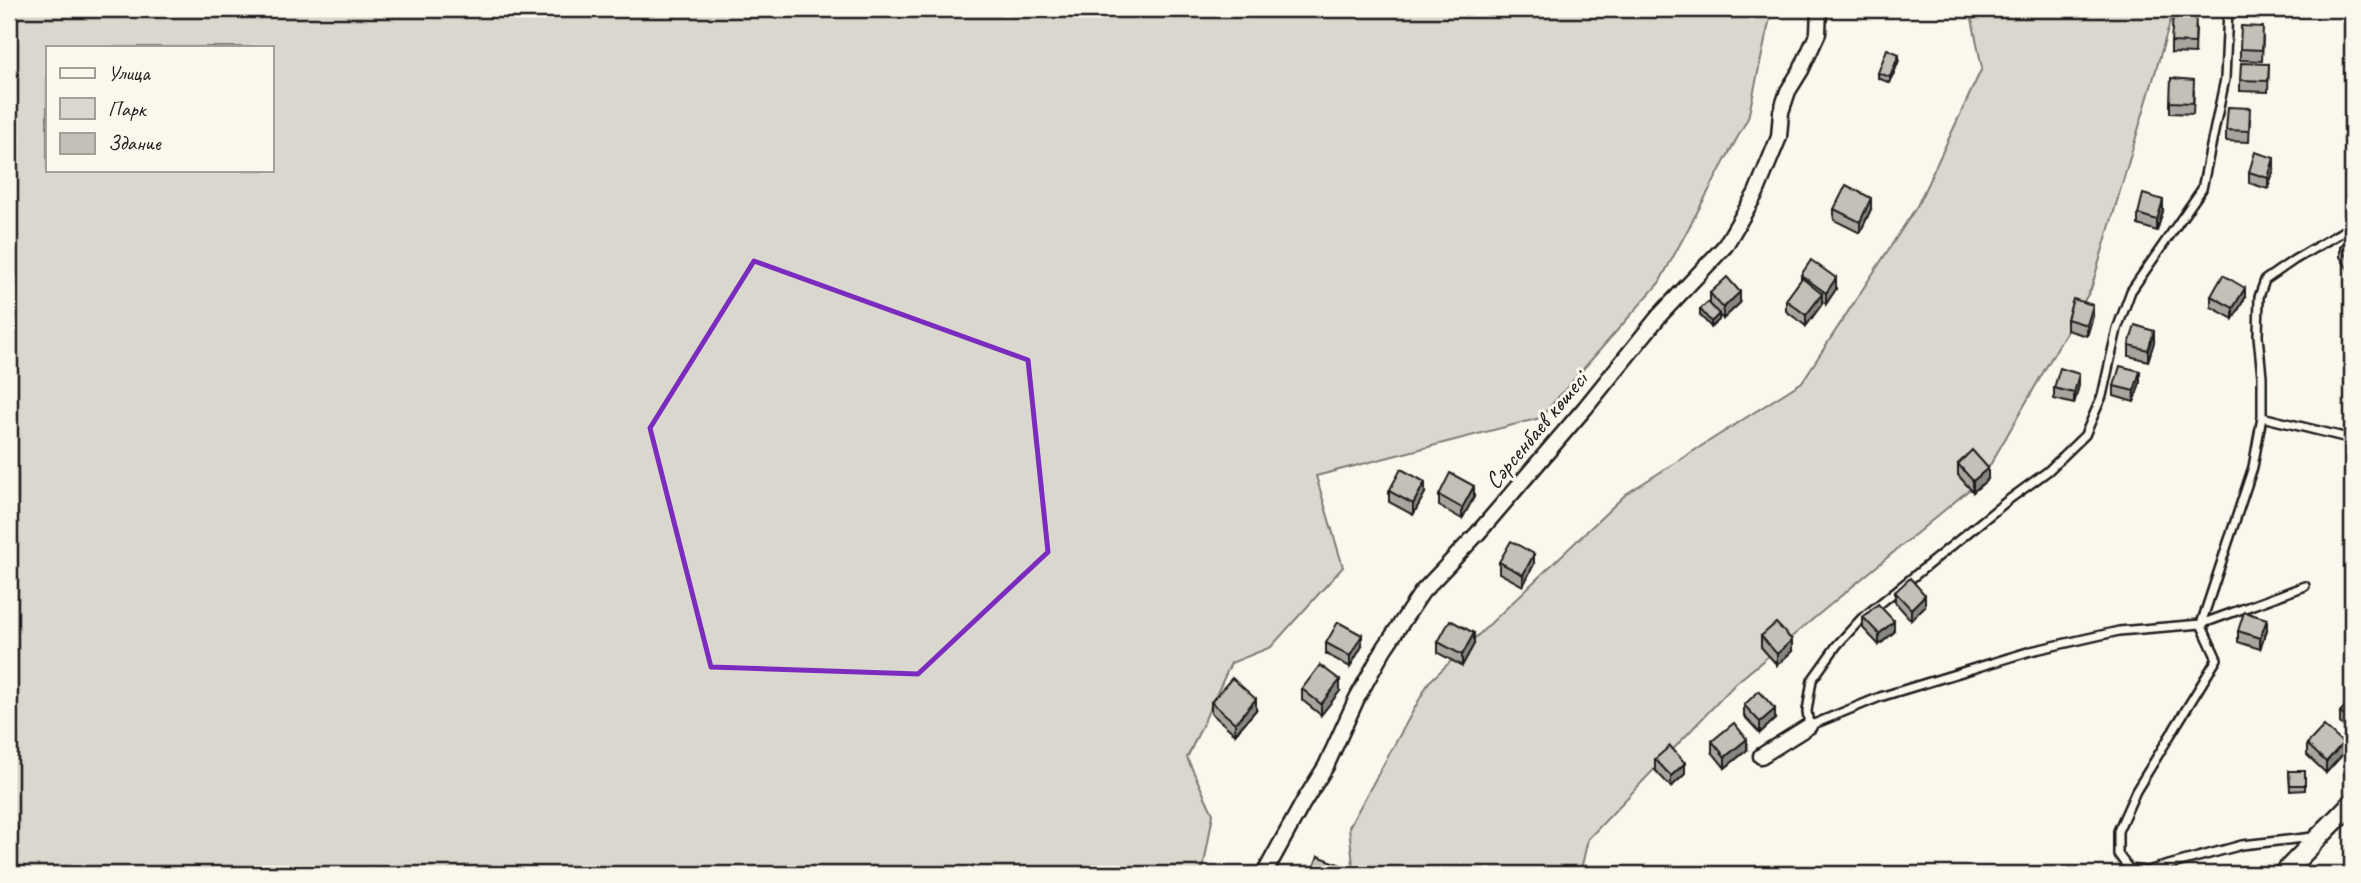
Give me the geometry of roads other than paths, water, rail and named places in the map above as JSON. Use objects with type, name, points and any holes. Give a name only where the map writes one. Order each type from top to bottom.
[{"type":"street","name":"Сәрсенбаев көшесі","points":[[1264,874],[1326,766],[1357,698],[1384,649],[1422,592],[1478,533],[1660,315],[1725,246],[1756,193],[1779,137],[1781,112],[1788,92],[1818,33],[1819,9]]},
{"type":"street","points":[[1761,756],[1808,726]]},
{"type":"street","points":[[2283,874],[2352,803]]},
{"type":"lane","points":[[2228,9],[2225,79],[2202,189],[2131,290],[2118,329],[2102,396],[2085,435],[2048,471],[1861,619],[1837,645],[1812,680],[1807,712],[1808,726],[1880,697],[2031,651],[2119,631],[2201,624],[2305,586]]},
{"type":"lane","points":[[2321,836],[2242,845],[2147,871],[2129,869],[2118,854],[2118,831],[2136,791],[2217,659],[2201,624],[2253,467],[2262,417],[2258,336],[2259,297],[2265,280],[2352,226]]},
{"type":"lane","points":[[2262,417],[2352,439]]}]
